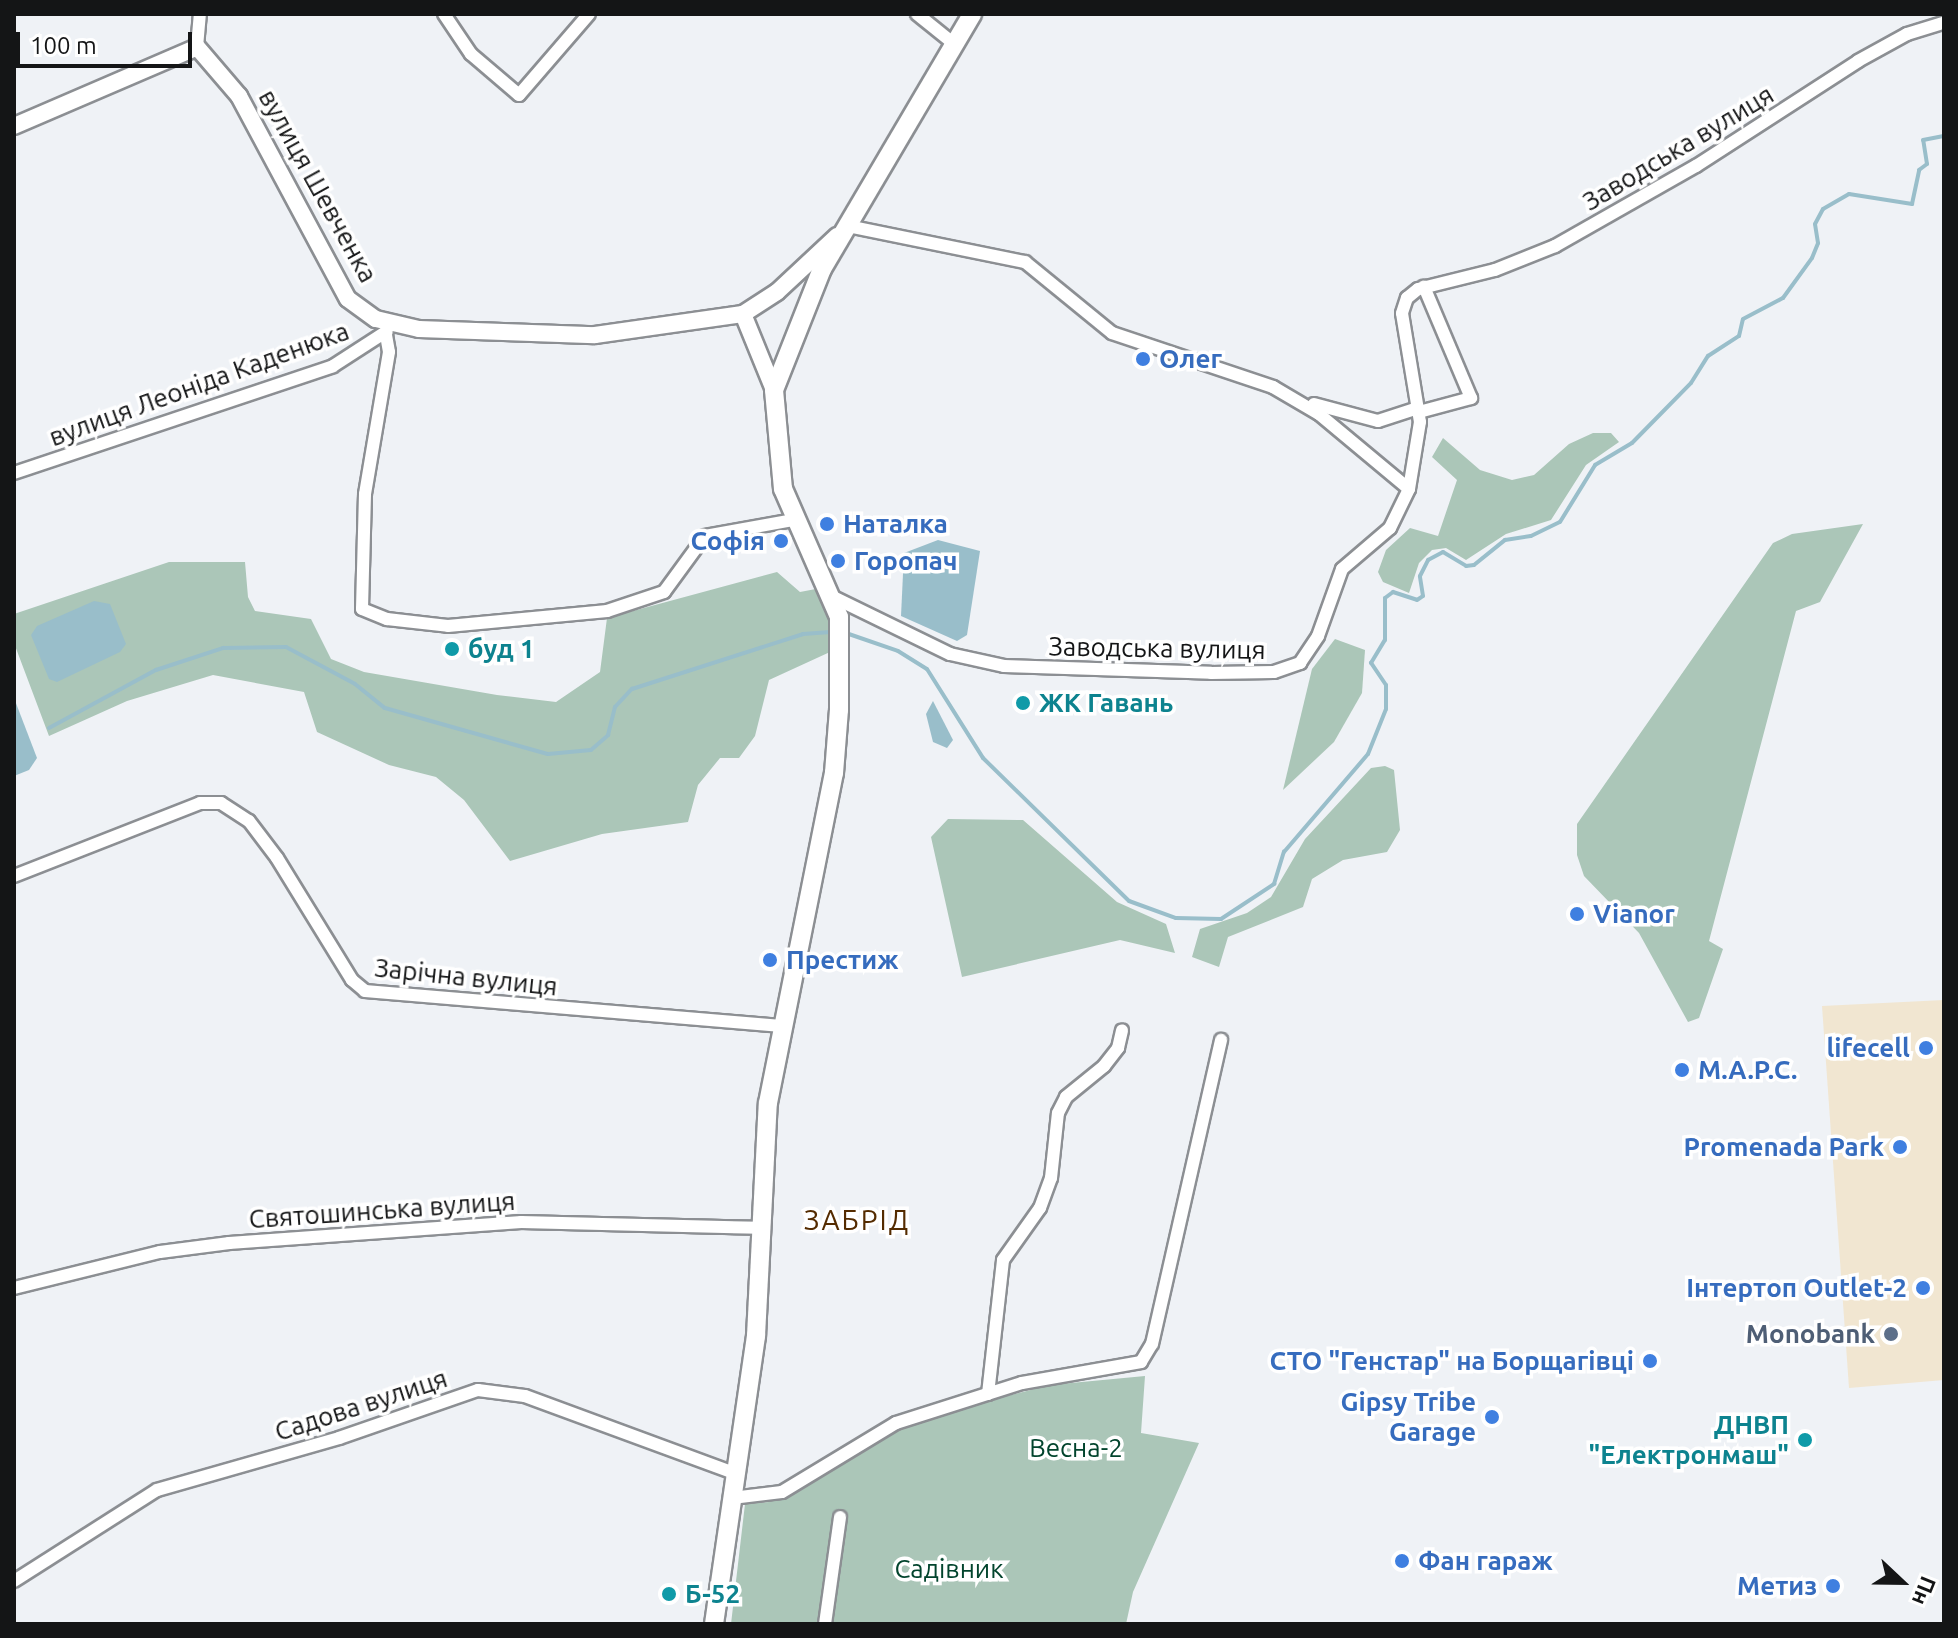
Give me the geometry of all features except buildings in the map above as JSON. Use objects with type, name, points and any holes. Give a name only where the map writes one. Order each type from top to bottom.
[{"type":"main road","name":"вулиця Шевченка","points":[[714,1624],[756,1336],[759,1228],[768,1103],[834,773],[840,623],[833,597],[793,520],[777,456],[774,390],[800,318],[848,226],[972,14]]},
{"type":"street","points":[[14,126],[197,47],[200,14]]},
{"type":"street","points":[[444,14],[459,41],[510,92],[519,95],[589,14]]},
{"type":"street","points":[[917,14],[953,43]]},
{"type":"street","name":"Заводська вулиця","points":[[833,597],[950,654],[1004,666],[1211,673],[1286,670],[1311,652],[1342,569],[1390,528],[1409,489],[1418,410],[1402,313],[1407,298],[1424,287],[1495,270],[1555,246],[1696,166],[1858,61],[1907,34],[1944,23]]},
{"type":"street","name":"вулиця Шевченка","points":[[197,47],[239,96],[348,299],[388,329],[521,336],[595,335],[743,314],[777,292],[848,226]]},
{"type":"street","points":[[848,226],[1025,262],[1112,333],[1273,387],[1359,420],[1378,421],[1471,398],[1424,287]]},
{"type":"street","name":"вулиця Шевченка","points":[[743,314],[774,390]]},
{"type":"street","points":[[388,329],[389,352],[365,494],[362,609],[387,619],[448,626],[607,611],[664,592],[705,536],[793,520]]},
{"type":"street","name":"вулиця Леоніда Каденюка","points":[[14,473],[333,366],[388,329]]},
{"type":"street","points":[[1273,387],[1319,414],[1409,489]]},
{"type":"street","name":"Зарічна вулиця","points":[[14,876],[200,803],[221,803],[249,821],[277,858],[352,980],[365,991],[782,1026]]},
{"type":"street","points":[[988,1394],[1003,1260],[1040,1208],[1051,1178],[1058,1113],[1066,1097],[1111,1057],[1122,1030]]},
{"type":"street","points":[[732,1498],[782,1492],[896,1423],[988,1394],[1141,1362],[1152,1344],[1221,1040]]},
{"type":"street","name":"Святошинська вулиця","points":[[14,1288],[160,1252],[229,1243],[521,1222],[759,1228]]},
{"type":"street","name":"Садова вулиця","points":[[14,1581],[157,1490],[339,1438],[478,1390],[525,1396],[737,1474]]},
{"type":"street","points":[[825,1624],[840,1517]]},
{"type":"shaded area","name":"Promenada Park","points":[[1944,1000],[1944,1380],[1849,1388],[1822,1006]]},
{"type":"green space","points":[[1593,433],[1611,433],[1619,442],[1586,465],[1551,520],[1506,534],[1466,560],[1446,548],[1432,550],[1419,563],[1409,593],[1383,582],[1378,572],[1386,550],[1410,528],[1438,536],[1457,480],[1432,457],[1443,438],[1480,470],[1512,480],[1534,475],[1569,444]]},
{"type":"green space","points":[[1863,524],[1820,602],[1796,611],[1709,941],[1723,949],[1699,1018],[1688,1022],[1639,933],[1584,876],[1577,855],[1577,824],[1773,543],[1792,534]]},
{"type":"green space","points":[[169,562],[245,562],[248,597],[255,611],[311,619],[331,659],[364,672],[497,695],[556,702],[600,672],[607,618],[777,572],[800,592],[821,588],[828,607],[830,652],[769,680],[755,736],[739,758],[720,758],[698,785],[688,822],[602,834],[510,861],[464,800],[436,777],[389,765],[317,732],[304,692],[213,675],[127,701],[49,736],[14,643],[14,614]]},
{"type":"green space","points":[[1335,639],[1365,650],[1362,693],[1334,742],[1283,790],[1312,669]]},
{"type":"green space","points":[[1385,766],[1394,770],[1400,830],[1387,852],[1343,860],[1312,879],[1303,907],[1228,937],[1219,967],[1192,957],[1200,929],[1247,913],[1271,897],[1305,839],[1371,768]]},
{"type":"green space","points":[[948,819],[1023,820],[1117,902],[1166,924],[1175,953],[1120,940],[962,977],[931,837]]},
{"type":"green space","points":[[1145,1376],[1141,1433],[1199,1443],[1133,1592],[1126,1624],[731,1624],[745,1504],[769,1502],[882,1436],[948,1411],[1050,1385]]},
{"type":"water","points":[[938,540],[980,551],[967,635],[957,641],[901,616],[904,553]]},
{"type":"water","points":[[94,601],[110,604],[126,644],[120,652],[57,682],[49,679],[31,635],[37,626]]},
{"type":"water","points":[[14,698],[37,758],[29,770],[14,776]]},
{"type":"water","points":[[933,701],[953,740],[947,748],[933,742],[926,714]]},
{"type":"waterway","points":[[843,632],[898,651],[927,669],[983,758],[1129,901],[1176,918],[1221,919],[1274,884],[1284,852],[1368,754],[1386,709],[1386,685],[1371,663],[1385,640],[1385,598],[1393,592],[1417,600],[1423,596],[1420,576],[1428,560],[1443,552],[1466,566],[1474,565],[1505,540],[1531,536],[1560,522],[1595,465],[1632,443],[1691,383],[1708,356],[1739,336],[1743,319],[1783,298],[1812,258],[1818,243],[1815,224],[1823,209],[1849,194],[1912,204],[1919,170],[1927,164],[1923,140],[1944,136]]},
{"type":"waterway","points":[[49,728],[156,670],[223,648],[286,647],[355,684],[385,708],[548,754],[591,750],[608,735],[615,707],[632,689],[803,634],[834,632]]},
{"type":"place","name":"Олег","points":[[1143,359]]},
{"type":"place","name":"Наталка","points":[[827,524]]},
{"type":"place","name":"Софія","points":[[781,541]]},
{"type":"place","name":"Горопач","points":[[838,561]]},
{"type":"place","name":"буд 1","points":[[452,649]]},
{"type":"place","name":"ЖК Гавань","points":[[1023,703]]},
{"type":"place","name":"Vianor","points":[[1577,914]]},
{"type":"place","name":"Престиж","points":[[770,960]]},
{"type":"place","name":"lifecell","points":[[1926,1048]]},
{"type":"place","name":"М.А.Р.С.","points":[[1682,1070]]},
{"type":"place","name":"Promenada Park","points":[[1900,1147]]},
{"type":"place","name":"Інтертоп Outlet-2","points":[[1923,1288]]},
{"type":"place","name":"Monobank","points":[[1891,1334]]},
{"type":"place","name":"СТО \"Генстар\" на Борщагівці","points":[[1650,1361]]},
{"type":"place","name":"Gipsy Tribe Garage","points":[[1492,1417]]},
{"type":"place","name":"ДНВП \"Електронмаш\"","points":[[1805,1440]]},
{"type":"place","name":"Фан гараж","points":[[1402,1561]]},
{"type":"place","name":"Метиз","points":[[1833,1586]]},
{"type":"place","name":"Б-52","points":[[669,1594]]},
{"type":"district","name":"ЗАБРІД","points":[[857,1220]]},
{"type":"park label","name":"Весна-2","points":[[1076,1448]]},
{"type":"park label","name":"Садівник","points":[[949,1569]]}]
